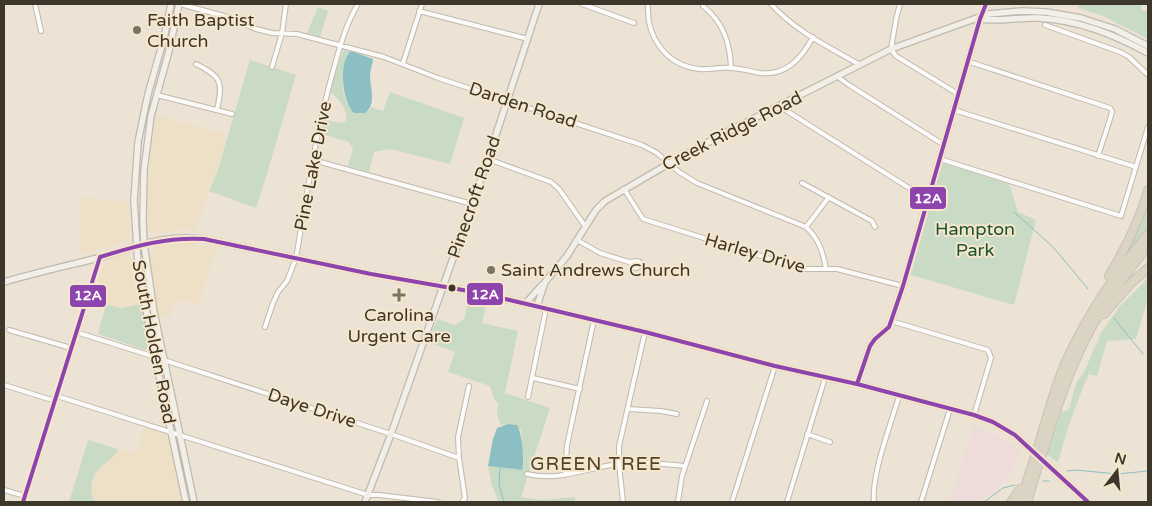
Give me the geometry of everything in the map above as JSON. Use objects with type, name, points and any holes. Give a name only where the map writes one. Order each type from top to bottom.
[{"type":"highway","points":[[1095,306],[1098,296],[1134,230],[1144,207],[1148,190]]},
{"type":"highway","points":[[1027,502],[1057,384],[1066,363],[1095,306],[1115,276],[1148,234]]},
{"type":"highway","points":[[1041,447],[1076,357],[1107,301],[1148,246]]},
{"type":"highway","points":[[1076,357],[1112,303],[1148,268]]},
{"type":"highway","points":[[1011,502],[1036,464]]},
{"type":"highway","points":[[1020,502],[1030,472]]},
{"type":"main road","name":"South Holden Road","points":[[171,4],[138,142],[134,200],[136,246],[155,357],[186,502]]},
{"type":"main road","name":"South Holden Road","points":[[179,4],[150,125],[144,170],[142,219],[154,312],[194,502]]},
{"type":"main road","name":"Pinecroft Road","points":[[365,502],[488,160],[539,4]]},
{"type":"main road","points":[[857,384],[870,346],[889,327],[892,321],[980,19],[988,4],[998,13]]},
{"type":"main road","name":"Creek Ridge Road","points":[[537,306],[545,282],[567,256],[584,226],[596,210],[606,201],[670,162],[891,49],[954,25],[980,19],[988,14],[1035,11],[1081,18],[1115,29],[1148,46]]},
{"type":"main road","name":"Creek Ridge Road","points":[[980,19],[1039,18],[1069,22],[1101,30],[1148,53]]},
{"type":"main road","points":[[4,282],[144,244],[171,238],[187,237],[443,286],[645,332],[974,415],[993,422],[1015,435],[1088,502]]},
{"type":"main road","points":[[525,304],[545,282]]},
{"type":"street","points":[[35,4],[42,30]]},
{"type":"street","name":"Darden Road","points":[[179,4],[224,16],[256,29],[297,34],[403,63],[438,78],[642,145],[670,162],[680,172],[697,183],[806,227]]},
{"type":"street","points":[[272,67],[282,33],[286,4]]},
{"type":"street","name":"Pine Lake Drive","points":[[265,327],[273,303],[278,292],[287,281],[296,258],[323,105],[340,45],[349,20],[358,4]]},
{"type":"street","points":[[403,63],[422,4]]},
{"type":"street","points":[[582,4],[634,23]]},
{"type":"street","points":[[648,4],[648,21],[652,36],[659,47],[675,61],[698,68],[731,68],[760,73],[779,71],[796,62],[813,38]]},
{"type":"street","points":[[771,4],[788,22],[860,65]]},
{"type":"street","points":[[900,4],[891,49],[901,60],[958,94]]},
{"type":"street","points":[[703,6],[718,21],[729,43],[731,68]]},
{"type":"street","points":[[419,11],[528,39]]},
{"type":"street","points":[[1045,26],[1120,52],[1129,57],[1148,75]]},
{"type":"street","points":[[968,60],[1110,108],[1112,111],[1111,116],[1098,156]]},
{"type":"street","points":[[196,64],[217,77],[220,93],[217,110]]},
{"type":"street","points":[[838,76],[848,85],[944,145]]},
{"type":"street","points":[[157,95],[232,114]]},
{"type":"street","points":[[780,106],[928,200]]},
{"type":"street","points":[[954,110],[1136,168]]},
{"type":"street","points":[[940,159],[1121,216],[1148,127]]},
{"type":"street","points":[[313,160],[472,204]]},
{"type":"street","points":[[488,160],[550,182],[559,189],[584,226]]},
{"type":"street","points":[[802,183],[872,221],[875,227]]},
{"type":"street","name":"Harley Drive","points":[[624,189],[643,220],[803,269],[847,271],[903,286]]},
{"type":"street","points":[[826,269],[824,254],[818,242],[806,227],[829,196]]},
{"type":"street","points":[[577,240],[600,253],[629,262]]},
{"type":"street","points":[[23,502],[100,257]]},
{"type":"street","points":[[528,397],[546,309]]},
{"type":"street","points":[[565,475],[567,445],[594,320]]},
{"type":"street","points":[[892,321],[988,350],[991,358],[974,415]]},
{"type":"street","points":[[9,330],[71,348]]},
{"type":"street","points":[[76,332],[155,357]]},
{"type":"street","points":[[623,502],[619,446],[645,332]]},
{"type":"street","name":"Daye Drive","points":[[164,360],[459,458]]},
{"type":"street","points":[[732,502],[775,366]]},
{"type":"street","points":[[533,378],[580,389]]},
{"type":"street","points":[[787,502],[825,378]]},
{"type":"street","points":[[4,385],[55,401]]},
{"type":"street","points":[[462,502],[464,489],[458,438],[469,386]]},
{"type":"street","points":[[57,396],[368,495],[438,502]]},
{"type":"street","points":[[874,502],[873,496],[877,471],[899,396]]},
{"type":"street","points":[[678,502],[686,466],[707,402]]},
{"type":"street","points":[[628,409],[677,414]]},
{"type":"street","points":[[921,502],[950,409]]},
{"type":"street","points":[[807,434],[830,442]]},
{"type":"street","points":[[528,474],[545,477],[619,464],[638,463],[686,466]]},
{"type":"street","points":[[4,490],[25,496]]},
{"type":"shaded area","points":[[156,115],[227,135],[217,173],[195,231],[181,230],[155,234],[148,231],[147,186]]},
{"type":"shaded area","points":[[79,197],[129,202],[130,236],[128,241],[81,255]]},
{"type":"shaded area","points":[[181,242],[217,247],[198,305],[176,299],[169,318],[159,317],[149,254],[154,247]]},
{"type":"shaded area","points":[[126,254],[133,259],[142,304],[121,308],[91,300],[104,265],[110,259]]},
{"type":"shaded area","points":[[973,426],[994,433],[1020,451],[1013,470],[1005,481],[992,493],[977,502],[950,502]]},
{"type":"shaded area","points":[[144,427],[167,434],[183,502],[96,502],[90,492],[99,468],[116,455],[118,449],[137,454]]},
{"type":"green space","points":[[1079,4],[1142,4],[1141,10],[1148,11],[1148,39],[1103,16],[1078,8]]},
{"type":"green space","points":[[318,7],[328,11],[320,37],[307,33]]},
{"type":"green space","points":[[345,50],[351,51],[345,63],[343,74],[343,91],[347,104],[369,111],[371,107],[383,111],[390,92],[464,118],[450,164],[390,149],[374,152],[369,172],[348,166],[353,149],[349,142],[321,134],[323,119],[339,123],[346,121],[344,108],[330,91],[342,53]]},
{"type":"green space","points":[[250,60],[296,75],[256,208],[209,191],[217,173]]},
{"type":"green space","name":"Hampton Park","points":[[942,163],[1009,184],[1018,212],[1036,220],[1014,305],[911,275]]},
{"type":"green space","points":[[1148,199],[1148,229],[1125,258],[1123,256]]},
{"type":"green space","points":[[1148,278],[1148,298],[1136,339],[1107,341],[1097,376],[1089,374],[1080,396],[1058,463],[1047,454],[1061,412],[1069,410],[1076,383],[1084,372],[1101,333],[1120,306]]},
{"type":"green space","points":[[470,296],[487,300],[482,323],[518,331],[505,393],[550,408],[521,497],[542,500],[575,497],[575,502],[498,502],[488,466],[522,470],[524,463],[521,430],[508,424],[501,425],[497,415],[498,403],[494,399],[490,386],[448,372],[455,352],[428,342],[437,319],[455,325],[464,319]]},
{"type":"green space","points":[[106,304],[121,308],[142,304],[151,345],[145,350],[98,334]]},
{"type":"green space","points":[[88,440],[118,449],[115,455],[101,466],[94,477],[91,490],[96,502],[69,502]]},
{"type":"water","points":[[351,51],[373,59],[370,75],[372,100],[369,109],[365,113],[354,113],[350,108],[344,91],[344,64]]},
{"type":"water","points":[[508,424],[517,425],[519,429],[522,440],[522,470],[488,466],[497,428]]},
{"type":"waterway","points":[[1014,212],[1054,248],[1088,289]]},
{"type":"waterway","points":[[1114,318],[1143,354]]},
{"type":"waterway","points":[[500,468],[499,484],[504,502]]},
{"type":"waterway","points":[[1067,471],[1076,470],[1117,474],[1148,471]]},
{"type":"waterway","points":[[1043,481],[1049,481]]},
{"type":"waterway","points":[[984,502],[1003,488],[1015,485]]},
{"type":"transit line","name":"12A","points":[[857,384],[870,346],[889,327],[903,286],[980,19],[986,4]]},
{"type":"transit line","name":"12A","points":[[23,502],[100,257],[151,243],[177,239],[204,239],[371,274],[480,293],[645,332],[775,366],[857,384],[974,415],[993,422],[1015,435],[1088,502]]},
{"type":"place","name":"Faith Baptist Church","points":[[137,30]]},
{"type":"place","name":"Saint Andrews Church","points":[[491,270]]},
{"type":"place","name":"Carolina Urgent Care","points":[[399,295]]},
{"type":"district","name":"GREEN TREE","points":[[596,464]]}]
